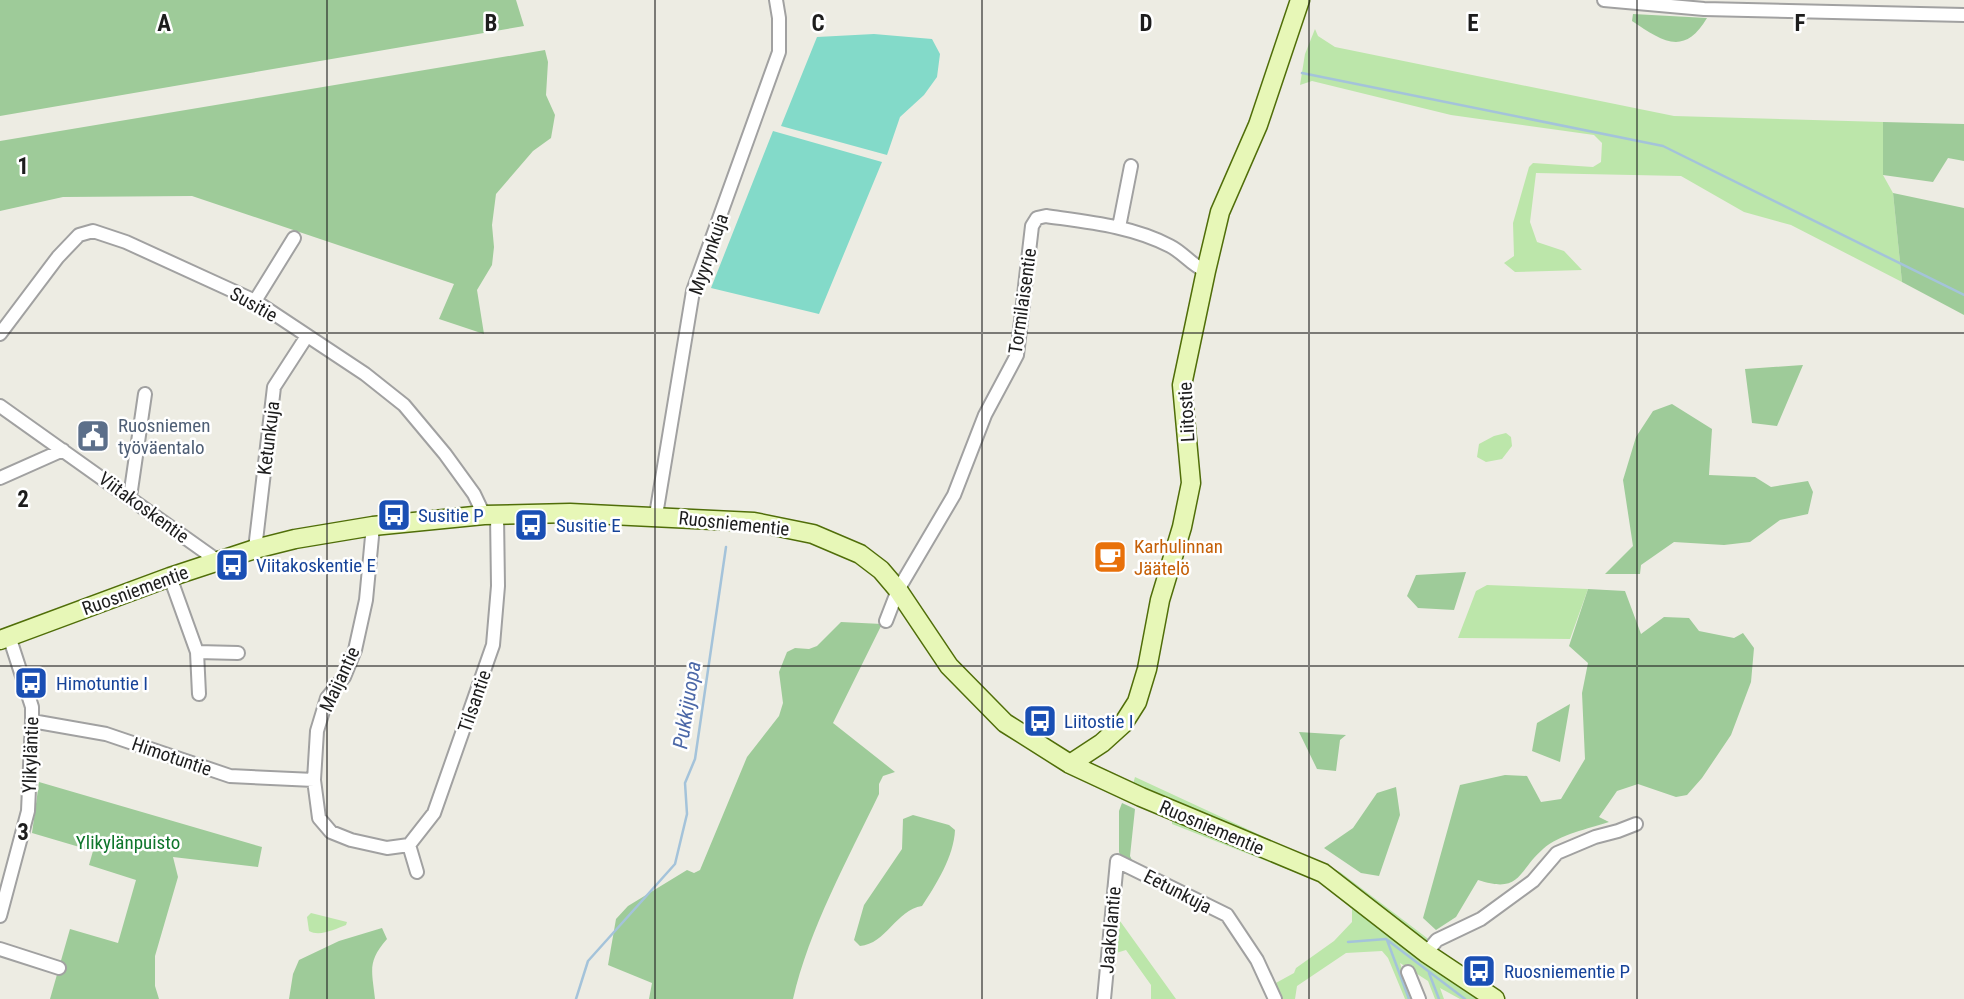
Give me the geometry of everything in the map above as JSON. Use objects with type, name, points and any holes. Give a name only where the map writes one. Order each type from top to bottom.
[{"type":"street","name":"Myyrynkuja","points":[[656,515],[694,291],[779,52],[776,0]]},
{"type":"street","name":"Liitostie","points":[[1070,764],[1102,743],[1123,724],[1137,702],[1147,669],[1160,600],[1182,527],[1191,483],[1182,385],[1206,271],[1220,212],[1258,125],[1300,0]]},
{"type":"street","points":[[1604,0],[1704,9],[1964,15]]},
{"type":"street","points":[[1119,227],[1131,166]]},
{"type":"street","name":"Tormilaisentie","points":[[886,621],[898,590],[954,495],[985,415],[1017,355],[1032,226],[1037,218],[1046,216],[1119,227],[1172,246],[1198,268],[1206,271]]},
{"type":"street","name":"Susitie","points":[[0,334],[68,245],[79,235],[93,231],[126,242],[255,301],[365,374],[404,405],[491,515]]},
{"type":"street","points":[[255,301],[294,238]]},
{"type":"street","name":"Ketunkuja","points":[[255,549],[274,387],[307,336]]},
{"type":"street","points":[[130,497],[145,394]]},
{"type":"street","name":"Viitakoskentie","points":[[0,406],[218,561]]},
{"type":"street","points":[[0,478],[63,450]]},
{"type":"street","name":"Ruosniementie","points":[[5,638],[170,577],[255,549],[295,539],[373,526],[491,515],[570,513],[656,515],[754,522],[813,534],[860,554],[881,570],[898,590],[949,666],[1005,723],[1070,764],[1141,797],[1323,873],[1426,953],[1494,999]]},
{"type":"street","name":"Tilsantie","points":[[409,845],[434,813],[493,645],[498,586],[491,515]]},
{"type":"street","name":"Maijantie","points":[[373,526],[366,600],[355,650],[344,677],[327,698],[317,731],[314,780],[320,818],[331,832],[351,840],[387,848],[409,845]]},
{"type":"street","points":[[170,577],[197,652],[198,694]]},
{"type":"street","name":"Ylikyläntie","points":[[0,916],[28,811],[32,720],[32,707],[5,638]]},
{"type":"street","points":[[197,652],[238,653]]},
{"type":"street","name":"Himotuntie","points":[[32,720],[106,734],[230,776],[314,780]]},
{"type":"street","points":[[1426,953],[1437,940],[1481,919],[1533,881],[1557,853],[1595,836],[1636,824]]},
{"type":"street","points":[[409,845],[417,872]]},
{"type":"street","name":"Jaakolantie","points":[[1104,999],[1117,861]]},
{"type":"street","name":"Eetunkuja","points":[[1117,861],[1227,915],[1257,960],[1275,999]]},
{"type":"street","points":[[0,948],[59,968]]},
{"type":"street","points":[[1409,972],[1419,999]]},
{"type":"green space","points":[[0,0],[516,0],[524,26],[0,116]]},
{"type":"green space","points":[[1633,14],[1707,18],[1690,38],[1672,42],[1632,21]]},
{"type":"green space","points":[[1315,29],[1318,36],[1335,47],[1674,116],[1883,122],[1883,175],[1893,193],[1902,282],[1791,225],[1744,212],[1681,176],[1536,173],[1530,222],[1537,242],[1564,251],[1582,270],[1515,272],[1504,263],[1514,256],[1513,223],[1529,167],[1533,163],[1593,167],[1601,162],[1602,143],[1594,135],[1451,115],[1312,81],[1300,85],[1305,54]]},
{"type":"green space","points":[[545,50],[548,62],[546,95],[555,115],[551,138],[533,151],[496,194],[492,225],[492,265],[477,290],[484,334],[439,319],[454,284],[192,196],[63,197],[0,211],[0,141]]},
{"type":"green space","points":[[1883,122],[1964,124],[1964,161],[1948,158],[1933,182],[1883,175]]},
{"type":"green space","points":[[1893,193],[1964,208],[1964,315],[1902,282]]},
{"type":"green space","points":[[1803,365],[1777,426],[1752,423],[1745,369]]},
{"type":"green space","points":[[1672,404],[1712,429],[1709,475],[1755,477],[1771,487],[1808,481],[1813,492],[1808,514],[1780,520],[1750,542],[1724,545],[1674,542],[1641,565],[1640,574],[1605,574],[1633,546],[1623,480],[1636,437],[1653,411]]},
{"type":"green space","points":[[1506,433],[1511,437],[1512,446],[1502,459],[1486,462],[1477,457],[1479,444]]},
{"type":"green space","points":[[1466,572],[1454,610],[1418,608],[1407,596],[1416,575]]},
{"type":"green space","points":[[1487,585],[1588,589],[1570,639],[1458,638],[1476,591]]},
{"type":"green space","points":[[1588,589],[1625,591],[1641,634],[1664,617],[1689,618],[1699,631],[1734,638],[1743,633],[1754,648],[1751,682],[1731,735],[1687,795],[1676,797],[1638,784],[1617,791],[1599,817],[1609,822],[1558,839],[1543,849],[1511,882],[1492,884],[1478,880],[1456,917],[1436,930],[1423,918],[1460,785],[1505,775],[1527,776],[1541,802],[1561,799],[1585,759],[1582,693],[1588,663],[1569,646]]},
{"type":"green space","points":[[841,622],[882,624],[833,723],[895,772],[883,776],[879,784],[879,794],[819,921],[793,999],[649,999],[652,983],[608,965],[616,919],[628,906],[687,870],[694,873],[700,870],[747,757],[779,716],[783,703],[779,672],[787,652],[795,648],[809,649],[817,646]]},
{"type":"green space","points":[[1570,704],[1560,762],[1532,751],[1537,723]]},
{"type":"green space","points":[[1299,732],[1346,735],[1340,740],[1336,771],[1317,769]]},
{"type":"green space","points":[[1135,777],[1340,872],[1431,941],[1422,942],[1343,877],[1287,849],[1174,805],[1133,784]]},
{"type":"green space","name":"Ylikylänpuisto","points":[[39,782],[262,847],[258,867],[173,857],[178,877],[155,956],[155,986],[159,999],[50,999],[70,929],[118,943],[136,880],[89,865],[93,851],[32,833]]},
{"type":"green space","points":[[1396,787],[1400,815],[1379,876],[1361,873],[1324,848],[1353,828],[1377,793]]},
{"type":"green space","points":[[1122,803],[1135,809],[1130,856],[1133,862],[1121,858],[1119,852],[1119,811]]},
{"type":"green space","points":[[913,815],[949,825],[955,830],[948,860],[922,906],[905,914],[877,939],[860,946],[854,940],[864,905],[902,849],[903,819]]},
{"type":"green space","points":[[1172,821],[1185,824],[1332,886],[1423,961],[1478,999],[1460,999],[1440,988],[1444,999],[1435,999],[1428,981],[1400,963],[1412,999],[1405,999],[1388,958],[1382,951],[1346,953],[1297,986],[1295,999],[1280,999],[1274,984],[1294,973],[1296,968],[1334,941],[1352,922],[1352,909],[1320,882],[1172,824]]},
{"type":"green space","points":[[311,913],[347,922],[346,925],[323,933],[313,933],[309,931],[307,917]]},
{"type":"green space","points":[[1120,921],[1176,999],[1151,999],[1151,985],[1126,950],[1116,953]]},
{"type":"green space","points":[[382,928],[387,939],[376,954],[372,967],[375,999],[289,999],[293,974],[299,960],[339,941]]},
{"type":"shaded area","points":[[874,34],[932,39],[940,54],[937,77],[924,95],[900,117],[887,155],[781,126],[817,37]]},
{"type":"shaded area","points":[[773,131],[882,162],[819,314],[711,288]]},
{"type":"waterway","points":[[1302,73],[1663,146],[1964,295]]},
{"type":"waterway","name":"Pukkijuopa","points":[[576,999],[588,961],[675,864],[687,814],[685,783],[695,759],[726,547]]},
{"type":"waterway","points":[[1348,942],[1386,939],[1465,999]]},
{"type":"waterway","points":[[1387,940],[1409,999]]},
{"type":"waterway","points":[[1429,973],[1439,999]]},
{"type":"place","name":"Ruosniemen työväentalo","points":[[93,436]]},
{"type":"place","name":"Susitie P","points":[[394,515]]},
{"type":"place","name":"Susitie E","points":[[531,525]]},
{"type":"place","name":"Karhulinnan Jäätelö","points":[[1110,557]]},
{"type":"place","name":"Viitakoskentie E","points":[[232,565]]},
{"type":"place","name":"Himotuntie I","points":[[31,683]]},
{"type":"place","name":"Liitostie I","points":[[1040,721]]},
{"type":"place","name":"Ruosniementie P","points":[[1479,971]]}]
